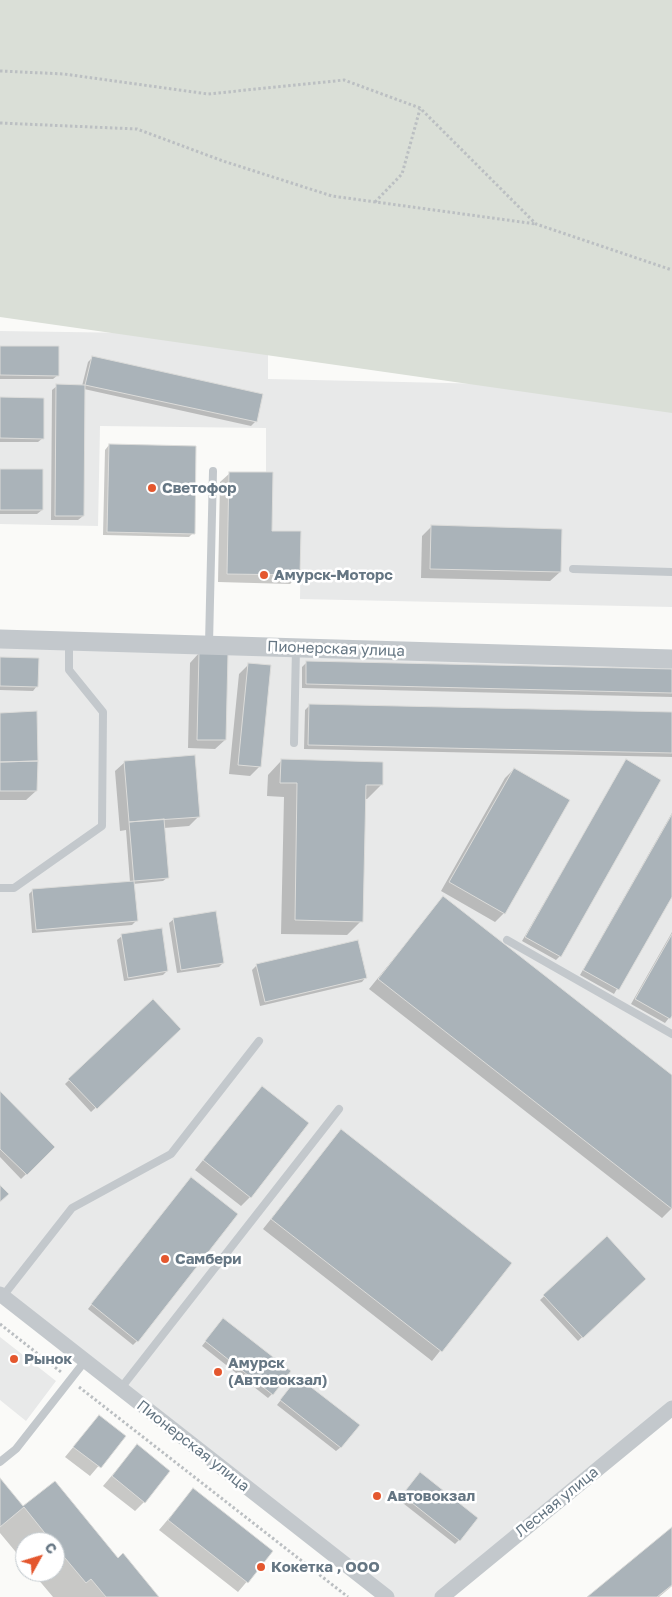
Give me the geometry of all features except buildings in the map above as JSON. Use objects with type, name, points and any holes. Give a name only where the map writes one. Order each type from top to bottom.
[{"type":"street","name":"Пионерская улица","points":[[0,639],[672,659]]},
{"type":"street","name":"Пионерская улица","points":[[2,1295],[387,1597]]},
{"type":"street","name":"Лесная улица","points":[[442,1597],[672,1408]]},
{"type":"lane","points":[[209,645],[213,471]]},
{"type":"lane","points":[[573,569],[672,572]]},
{"type":"lane","points":[[0,888],[14,888],[102,826],[103,712],[69,670],[69,641]]},
{"type":"lane","points":[[294,743],[296,648]]},
{"type":"lane","points":[[507,940],[672,1034]]},
{"type":"lane","points":[[2,1295],[72,1208],[171,1154],[259,1041]]},
{"type":"lane","points":[[120,1388],[339,1109]]},
{"type":"lane","points":[[0,1462],[16,1449],[85,1361]]},
{"type":"path","points":[[0,71],[64,74],[208,94],[344,80],[420,108],[536,224]]},
{"type":"path","points":[[375,202],[402,174],[420,108]]},
{"type":"path","points":[[0,123],[137,129],[223,161],[332,196],[536,224],[672,270]]},
{"type":"path","points":[[0,1324],[348,1597]]},
{"type":"shaded area","points":[[0,0],[672,0],[672,413],[0,317]]},
{"type":"shaded area","points":[[0,331],[268,335],[268,379],[672,388],[672,607],[300,599],[301,532],[272,531],[266,472],[266,428],[100,426],[98,526],[0,524]]},
{"type":"shaded area","points":[[0,639],[672,659],[672,1408],[442,1597],[387,1597],[0,1294]]},
{"type":"shaded area","name":"Рынок","points":[[0,1337],[56,1381],[26,1421],[0,1400]]},
{"type":"place","name":"Светофор","points":[[152,488]]},
{"type":"place","name":"Амурск-Моторс","points":[[264,575]]},
{"type":"place","name":"Самбери","points":[[165,1259]]},
{"type":"place","name":"Рынок","points":[[14,1359]]},
{"type":"place","name":"Амурск (Автовокзал)","points":[[218,1372]]},
{"type":"place","name":"Автовокзал","points":[[377,1496]]},
{"type":"place","name":"Кокетка , ООО","points":[[261,1567]]}]
